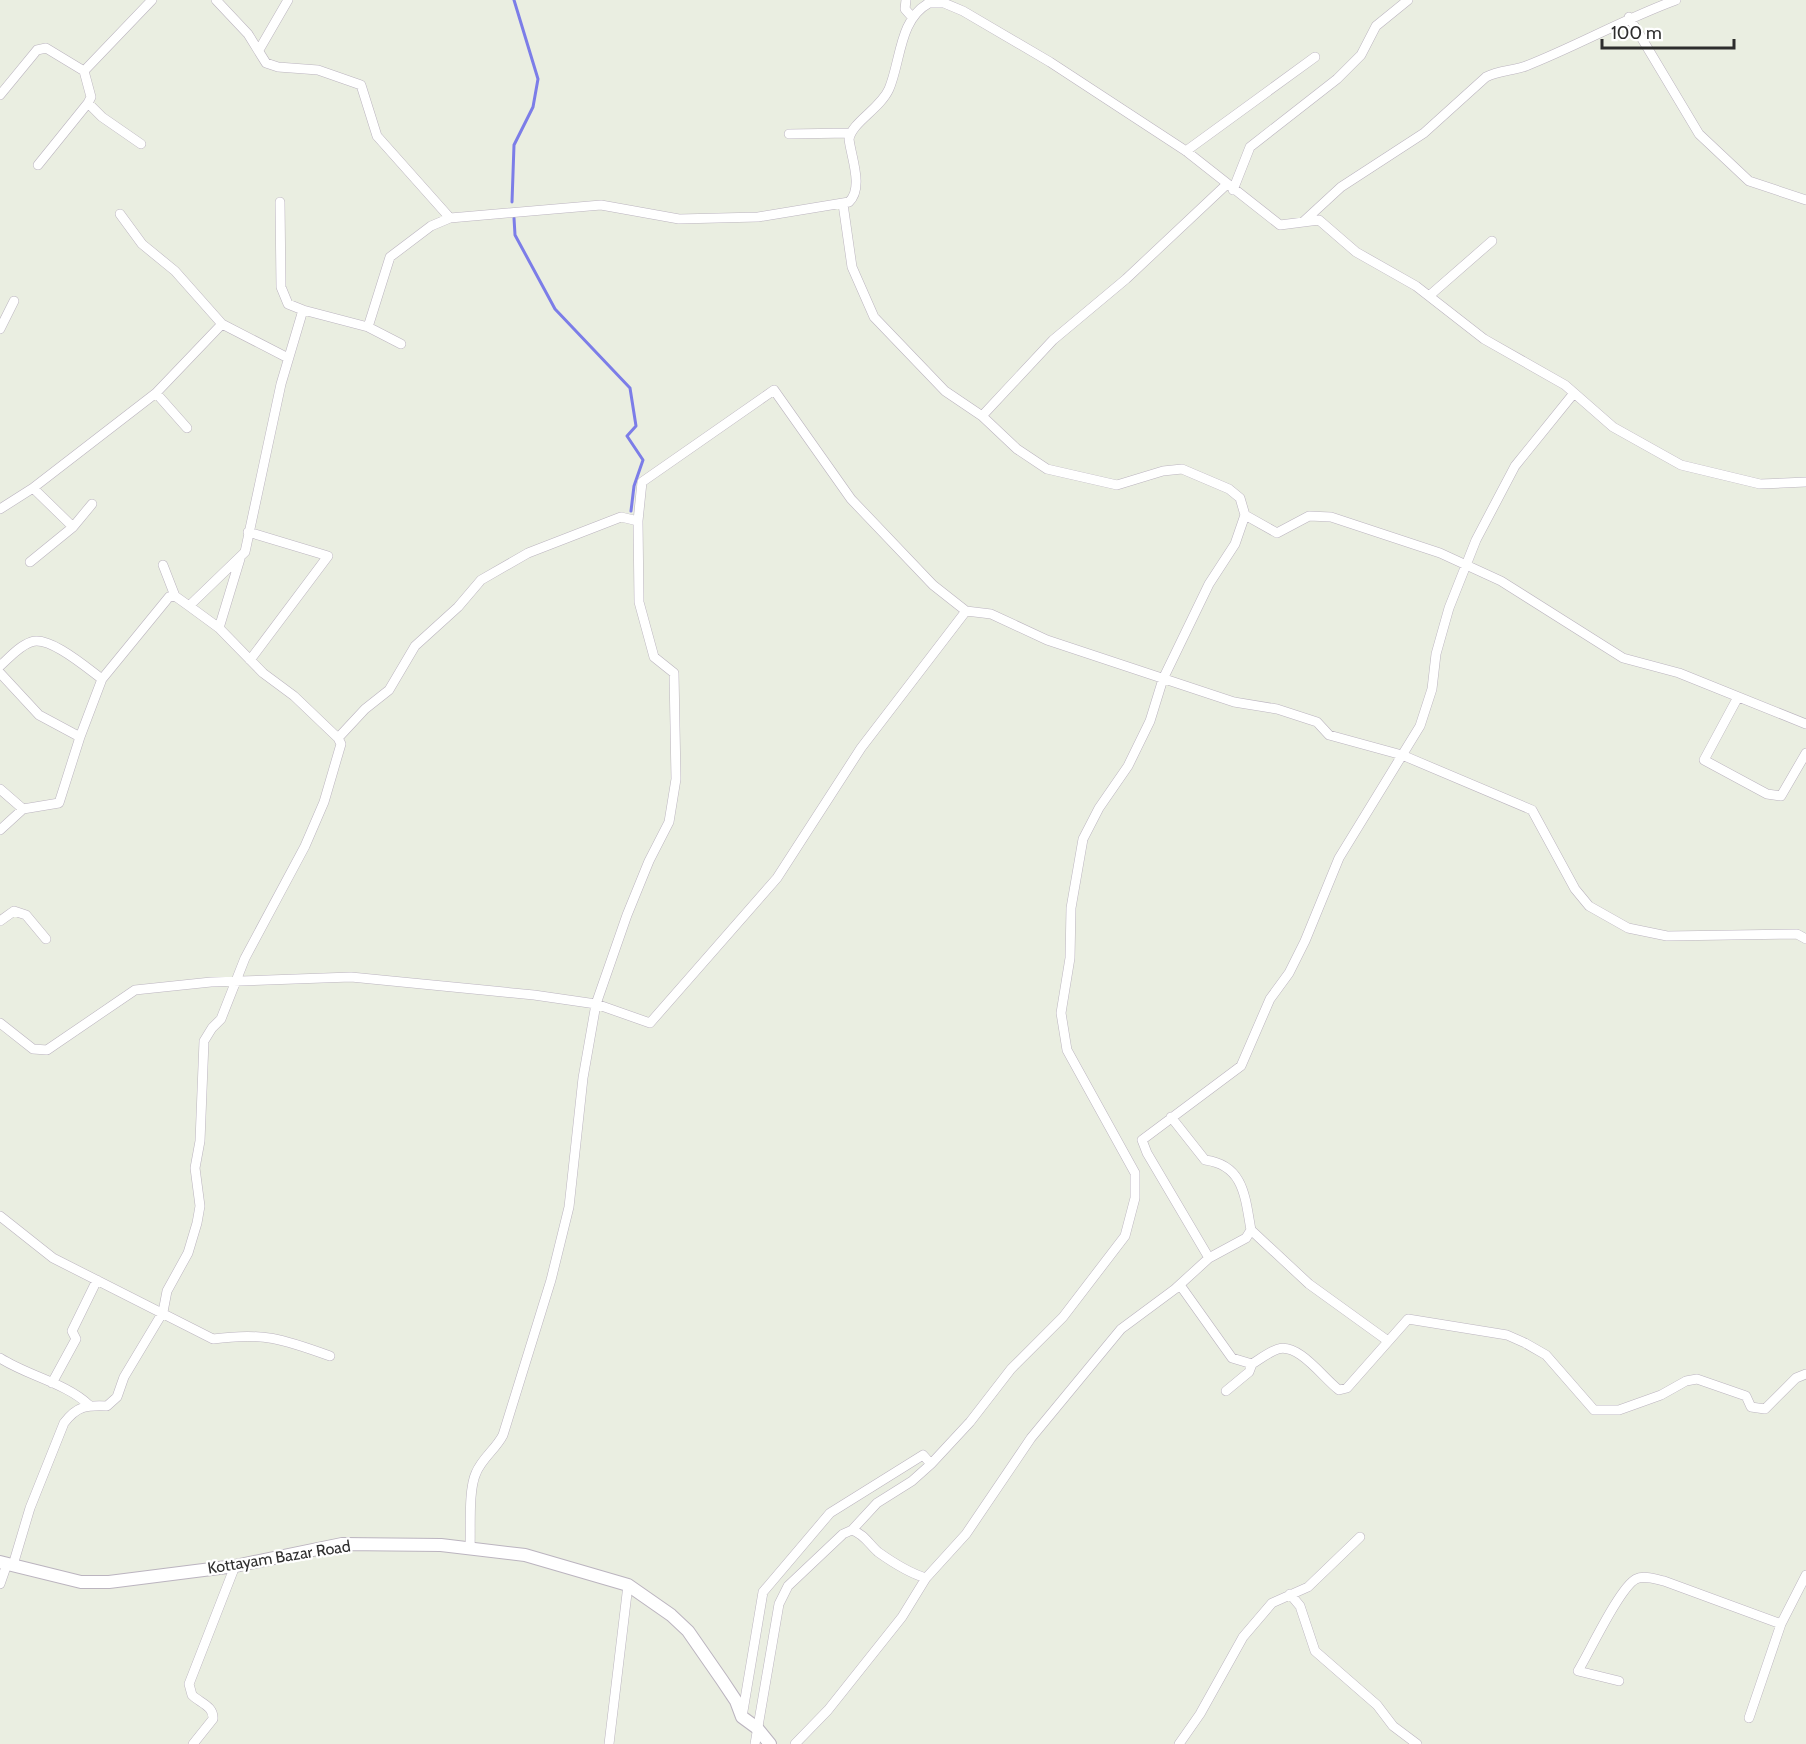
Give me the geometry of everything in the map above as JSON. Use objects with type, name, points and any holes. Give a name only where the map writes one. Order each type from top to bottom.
[{"type":"main road","name":"Kottayam Bazar Road","points":[[7,1564],[81,1582],[140,1579],[234,1566],[342,1544],[441,1545],[525,1555],[628,1585],[671,1616],[688,1631],[736,1701],[742,1717],[756,1727],[770,1744]]},
{"type":"street","points":[[84,71],[152,0]]},
{"type":"street","points":[[216,0],[249,34],[266,63],[278,67],[318,70],[361,85],[377,136],[450,218]]},
{"type":"street","points":[[259,50],[288,0]]},
{"type":"street","points":[[906,0],[905,9],[912,17]]},
{"type":"street","points":[[982,416],[1053,340],[1230,188],[1250,147],[1337,79],[1361,55],[1376,26],[1408,0]]},
{"type":"street","points":[[1303,222],[1341,187],[1424,133],[1486,77],[1498,71],[1524,67],[1629,17],[1676,0]]},
{"type":"street","points":[[368,327],[390,257],[431,226],[450,218],[601,205],[679,219],[758,217],[843,204],[854,197],[856,185],[850,133],[878,107],[889,89],[896,61],[912,17],[919,8],[929,2],[944,3],[997,30],[1186,151],[1230,188],[1280,225],[1319,220],[1356,252],[1429,296],[1484,339],[1565,385],[1613,427],[1681,465],[1760,484],[1806,482]]},
{"type":"street","points":[[1629,17],[1699,134],[1749,181],[1806,200]]},
{"type":"street","points":[[0,95],[37,50],[46,48],[84,71],[91,97],[38,165]]},
{"type":"street","points":[[1186,151],[1315,57]]},
{"type":"street","points":[[88,103],[102,117],[141,144]]},
{"type":"street","points":[[789,134],[850,133]]},
{"type":"street","points":[[280,202],[281,287],[288,304],[368,327],[401,344]]},
{"type":"street","points":[[755,1744],[772,1634],[782,1596],[788,1586],[812,1562],[852,1530],[877,1503],[912,1481],[931,1464],[970,1422],[1011,1369],[1063,1317],[1125,1236],[1135,1198],[1136,1173],[1067,1050],[1061,1013],[1070,958],[1071,908],[1083,839],[1099,808],[1128,766],[1150,721],[1163,679],[1209,584],[1235,544],[1245,515],[1240,498],[1229,489],[1182,469],[1163,471],[1117,485],[1047,469],[1017,450],[982,416],[945,391],[874,317],[852,267],[843,204]]},
{"type":"street","points":[[120,214],[142,244],[175,271],[222,324],[288,358]]},
{"type":"street","points":[[1429,296],[1492,240]]},
{"type":"street","points":[[0,329],[14,301]]},
{"type":"street","points":[[219,628],[244,552],[288,358],[303,310]]},
{"type":"street","points":[[0,509],[33,488],[156,393],[222,324]]},
{"type":"street","points":[[470,1548],[474,1477],[503,1435],[551,1280],[569,1207],[583,1078],[596,1004],[627,915],[649,861],[669,822],[676,779],[674,674],[654,657],[639,602],[638,521],[642,482],[774,390],[851,498],[933,585],[966,611],[991,614],[1047,640],[1234,702],[1287,712],[1321,724],[1329,735],[1402,755],[1532,810],[1575,889],[1589,906],[1628,928],[1666,936],[1797,934],[1806,939]]},
{"type":"street","points":[[156,393],[187,428]]},
{"type":"street","points":[[1126,1153],[1241,1066],[1270,999],[1289,973],[1305,941],[1339,858],[1420,726],[1427,708],[1436,654],[1466,563],[1515,466],[1574,393]]},
{"type":"street","points":[[33,488],[73,527]]},
{"type":"street","points":[[30,562],[73,527],[92,504]]},
{"type":"street","points":[[1245,515],[1277,533],[1309,516],[1331,517],[1466,563],[1501,581],[1623,658],[1679,673],[1806,724]]},
{"type":"street","points":[[338,738],[365,709],[389,690],[415,646],[458,607],[481,580],[528,553],[621,516],[638,521]]},
{"type":"street","points":[[249,532],[328,556],[250,660]]},
{"type":"street","points":[[189,606],[240,559]]},
{"type":"street","points":[[0,1584],[64,1423],[73,1411],[89,1405],[107,1406],[117,1397],[124,1377],[163,1312],[167,1291],[188,1253],[200,1206],[195,1168],[200,1141],[204,1041],[221,1019],[245,958],[305,846],[324,802],[341,744],[338,738],[294,696],[250,660],[219,628],[176,596],[163,565]]},
{"type":"street","points":[[0,830],[22,809],[59,803],[80,736],[102,679],[169,597],[176,596]]},
{"type":"street","points":[[0,1023],[33,1049],[47,1050],[135,990],[236,981],[351,977],[534,995],[596,1004],[650,1023],[663,1012],[777,878],[861,748],[966,611]]},
{"type":"street","points":[[0,666],[21,648],[31,642],[40,641],[63,651],[102,679]]},
{"type":"street","points":[[0,673],[39,715],[80,736]]},
{"type":"street","points":[[1738,697],[1704,760],[1767,794],[1781,796],[1806,753]]},
{"type":"street","points":[[0,789],[22,809]]},
{"type":"street","points":[[0,921],[15,910],[26,915],[46,939]]},
{"type":"street","points":[[1171,1117],[1205,1160],[1218,1162],[1229,1168],[1240,1181],[1251,1230],[1309,1284],[1388,1341]]},
{"type":"street","points":[[1142,1140],[1147,1153],[1209,1258]]},
{"type":"street","points":[[0,1216],[53,1258],[213,1339],[239,1335],[277,1337],[330,1356]]},
{"type":"street","points":[[795,1744],[828,1710],[902,1617],[926,1578],[966,1534],[1031,1438],[1121,1329],[1180,1285],[1209,1258],[1246,1238],[1251,1230]]},
{"type":"street","points":[[52,1383],[76,1339],[72,1331],[97,1280]]},
{"type":"street","points":[[1180,1285],[1232,1359],[1252,1364]]},
{"type":"street","points":[[1226,1391],[1249,1372],[1252,1364],[1278,1349],[1290,1350],[1310,1360],[1321,1377],[1339,1390],[1343,1390],[1408,1319],[1507,1335],[1546,1355],[1593,1410],[1619,1410],[1661,1395],[1686,1381],[1697,1379],[1746,1396],[1751,1407],[1765,1409],[1796,1378],[1806,1374]]},
{"type":"street","points":[[0,1358],[20,1371],[79,1396],[89,1405]]},
{"type":"street","points":[[742,1717],[763,1592],[772,1579],[830,1513],[923,1455],[931,1464]]},
{"type":"street","points":[[852,1530],[915,1575],[926,1578]]},
{"type":"street","points":[[1179,1744],[1200,1714],[1243,1637],[1272,1603],[1308,1587],[1360,1537]]},
{"type":"street","points":[[193,1744],[213,1719],[213,1714],[210,1708],[192,1695],[189,1684],[234,1566]]},
{"type":"street","points":[[1749,1718],[1781,1624],[1806,1575]]},
{"type":"street","points":[[1619,1681],[1578,1671],[1622,1594],[1635,1579],[1644,1577],[1664,1581],[1781,1624]]},
{"type":"street","points":[[609,1744],[628,1585]]},
{"type":"street","points":[[1290,1594],[1300,1606],[1315,1651],[1377,1705],[1393,1726],[1418,1744]]},
{"type":"waterway","points":[[512,202],[514,145],[533,107],[538,79],[514,0]]},
{"type":"waterway","points":[[514,218],[515,235],[555,309],[630,388],[636,426],[627,436],[643,460],[634,486],[631,511]]}]
